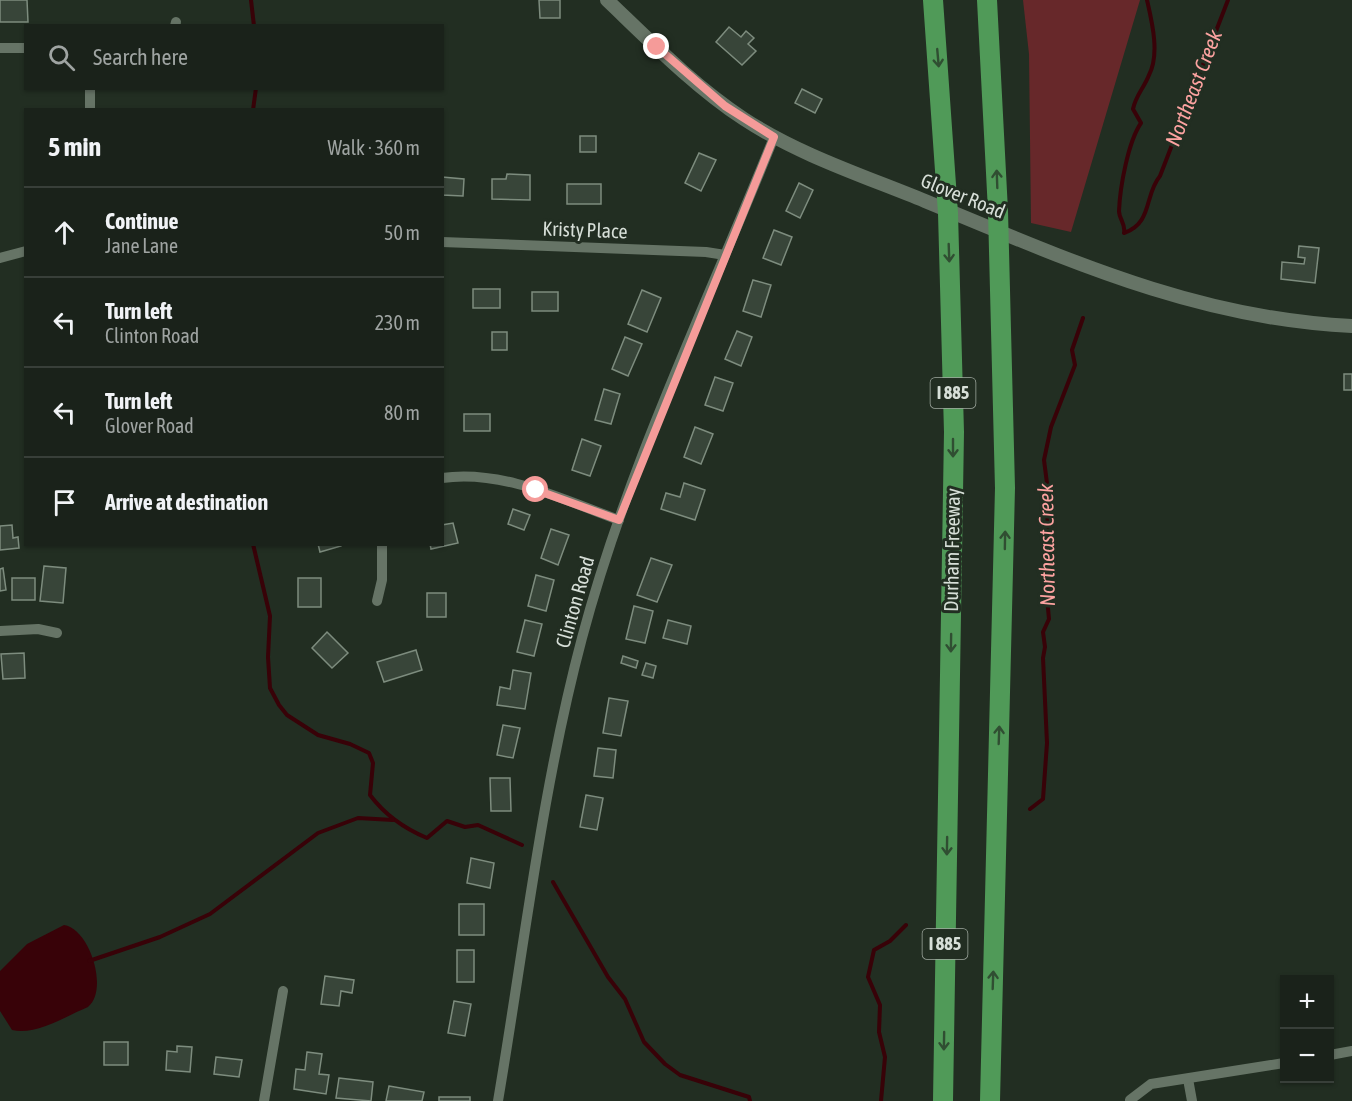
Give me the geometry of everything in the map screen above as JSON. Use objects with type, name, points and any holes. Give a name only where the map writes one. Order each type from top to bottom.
[{"type":"highway","name":"Durham Freeway","points":[[933,0],[948,202],[954,432],[943,1101]]},
{"type":"highway","name":"I 885","points":[[987,0],[998,211],[1005,488],[990,1101]]},
{"type":"street","name":"Glover Road","points":[[607,0],[693,80],[725,106],[774,137],[1042,249],[1140,287],[1207,306],[1271,318],[1352,326]]},
{"type":"street","points":[[0,48],[24,48]]},
{"type":"street","points":[[90,90],[90,108]]},
{"type":"street","name":"Clinton Road","points":[[498,1101],[549,792],[582,638],[619,520],[774,137]]},
{"type":"street","name":"Kristy Place","points":[[444,242],[725,255]]},
{"type":"street","points":[[0,258],[24,252]]},
{"type":"street","points":[[444,478],[470,475],[502,480],[619,520]]},
{"type":"street","points":[[376,601],[382,580],[382,546]]},
{"type":"street","points":[[0,631],[38,629],[57,633]]},
{"type":"street","points":[[264,1101],[283,991]]},
{"type":"street","points":[[1334,1054],[1352,1051]]},
{"type":"street","points":[[1130,1100],[1151,1084],[1280,1064]]},
{"type":"street","points":[[1188,1079],[1192,1101]]},
{"type":"shaded area","points":[[1023,0],[1140,0],[1071,232],[1031,223],[1029,54]]},
{"type":"shaded area","points":[[64,925],[82,937],[89,948],[96,975],[97,988],[94,999],[88,1007],[41,1028],[12,1030],[0,1011],[0,971],[27,944]]},
{"type":"building","points":[[0,0],[27,0],[28,22],[0,22]]},
{"type":"building","points":[[539,0],[560,0],[560,18],[540,18]]},
{"type":"building","points":[[729,27],[741,37],[746,31],[754,38],[748,44],[756,51],[742,65],[716,42]]},
{"type":"building","points":[[802,89],[822,99],[815,113],[795,103]]},
{"type":"building","points":[[580,136],[596,136],[596,152],[580,152]]},
{"type":"building","points":[[699,153],[716,160],[701,191],[685,183]]},
{"type":"building","points":[[507,174],[530,175],[530,200],[492,199],[492,179],[506,179]]},
{"type":"building","points":[[444,177],[464,179],[463,196],[444,195]]},
{"type":"building","points":[[799,183],[813,190],[800,218],[786,211]]},
{"type":"building","points":[[567,184],[601,184],[601,204],[567,204]]},
{"type":"building","points":[[774,230],[792,237],[781,265],[763,258]]},
{"type":"building","points":[[1299,246],[1319,248],[1315,283],[1281,279],[1282,262],[1304,264],[1305,258],[1298,257]]},
{"type":"building","points":[[753,280],[771,285],[761,317],[743,311]]},
{"type":"building","points":[[473,289],[500,289],[500,308],[473,308]]},
{"type":"building","points":[[642,290],[661,298],[647,332],[628,324]]},
{"type":"building","points":[[532,292],[558,292],[558,311],[532,311]]},
{"type":"building","points":[[737,331],[752,337],[741,366],[725,359]]},
{"type":"building","points":[[492,332],[507,332],[507,350],[492,350]]},
{"type":"building","points":[[625,337],[642,344],[628,376],[612,369]]},
{"type":"building","points":[[1344,374],[1352,374],[1352,390],[1344,390]]},
{"type":"building","points":[[715,377],[733,383],[723,411],[705,405]]},
{"type":"building","points":[[604,389],[620,394],[611,424],[595,420]]},
{"type":"building","points":[[464,414],[490,414],[490,431],[464,431]]},
{"type":"building","points":[[695,427],[713,434],[701,464],[684,457]]},
{"type":"building","points":[[582,439],[601,446],[590,476],[572,470]]},
{"type":"building","points":[[684,483],[705,490],[695,520],[661,509],[666,493],[680,497]]},
{"type":"building","points":[[513,509],[530,515],[524,530],[508,524]]},
{"type":"building","points":[[453,523],[458,543],[431,549],[430,546],[444,546],[444,525]]},
{"type":"building","points":[[12,525],[13,538],[18,537],[19,548],[0,550],[0,526]]},
{"type":"building","points":[[551,529],[569,535],[558,565],[541,558]]},
{"type":"building","points":[[318,546],[341,546],[320,552]]},
{"type":"building","points":[[651,558],[672,565],[657,602],[637,595]]},
{"type":"building","points":[[44,566],[66,568],[63,603],[40,601]]},
{"type":"building","points":[[3,568],[6,590],[0,591],[0,569]]},
{"type":"building","points":[[536,575],[554,580],[546,611],[528,606]]},
{"type":"building","points":[[12,578],[35,578],[35,600],[12,600]]},
{"type":"building","points":[[298,578],[321,578],[321,607],[298,607]]},
{"type":"building","points":[[427,593],[446,593],[446,617],[427,617]]},
{"type":"building","points":[[634,606],[653,611],[645,643],[626,639]]},
{"type":"building","points":[[525,620],[542,624],[534,656],[517,652]]},
{"type":"building","points":[[668,620],[691,626],[687,644],[663,638]]},
{"type":"building","points":[[327,632],[348,653],[332,668],[312,648]]},
{"type":"building","points":[[416,650],[422,670],[384,682],[377,662]]},
{"type":"building","points":[[24,653],[25,678],[3,679],[1,654]]},
{"type":"building","points":[[623,656],[638,661],[636,668],[621,663]]},
{"type":"building","points":[[646,663],[656,666],[653,678],[642,675]]},
{"type":"building","points":[[513,670],[531,673],[525,709],[497,705],[500,687],[510,689]]},
{"type":"building","points":[[609,698],[628,701],[621,736],[603,733]]},
{"type":"building","points":[[503,725],[520,728],[513,758],[497,755]]},
{"type":"building","points":[[598,748],[616,750],[613,778],[594,776]]},
{"type":"building","points":[[490,778],[510,778],[511,811],[491,811]]},
{"type":"building","points":[[586,795],[603,798],[597,830],[580,827]]},
{"type":"building","points":[[471,858],[494,863],[490,888],[467,883]]},
{"type":"building","points":[[459,904],[484,904],[484,935],[459,935]]},
{"type":"building","points":[[457,950],[474,950],[474,982],[457,982]]},
{"type":"building","points":[[325,976],[354,980],[352,993],[341,991],[339,1006],[321,1004]]},
{"type":"building","points":[[454,1001],[471,1004],[465,1036],[448,1033]]},
{"type":"building","points":[[104,1042],[128,1042],[128,1065],[104,1065]]},
{"type":"building","points":[[177,1046],[192,1047],[190,1072],[166,1070],[167,1051],[177,1052]]},
{"type":"building","points":[[307,1052],[322,1054],[319,1074],[329,1075],[326,1094],[294,1089],[296,1069],[305,1070]]},
{"type":"building","points":[[216,1057],[242,1060],[239,1077],[214,1074]]},
{"type":"building","points":[[339,1078],[373,1082],[371,1101],[336,1098]]},
{"type":"building","points":[[389,1086],[424,1092],[422,1101],[386,1101]]},
{"type":"building","points":[[439,1097],[470,1097],[470,1101],[439,1101]]},
{"type":"waterway","points":[[251,0],[254,24]]},
{"type":"waterway","name":"Northeast Creek","points":[[1147,0],[1155,48],[1152,67],[1133,109],[1141,123],[1132,141],[1121,190],[1119,211],[1124,233],[1140,223],[1144,216],[1228,0]]},
{"type":"waterway","points":[[253,108],[256,90]]},
{"type":"waterway","name":"Northeast Creek","points":[[1030,809],[1043,799],[1047,743],[1043,632],[1049,619],[1044,565],[1049,499],[1044,460],[1051,427],[1075,365],[1072,350],[1083,318]]},
{"type":"waterway","points":[[253,546],[270,616],[268,657],[270,688],[287,715],[318,735],[350,744],[369,753],[373,763],[370,795],[388,815],[410,830],[427,838],[447,821],[465,827],[478,825],[522,845]]},
{"type":"waterway","points":[[89,961],[160,937],[210,914],[318,833],[358,818],[393,820]]},
{"type":"waterway","points":[[553,882],[608,977],[625,999],[644,1042],[665,1064],[680,1075],[749,1097],[750,1101]]},
{"type":"waterway","name":"Northeast Creek","points":[[881,1101],[885,1057],[879,1032],[880,1005],[868,977],[874,950],[890,941],[906,925]]},
{"type":"route","points":[[536,490],[619,520],[774,137],[725,106],[657,47]]}]
